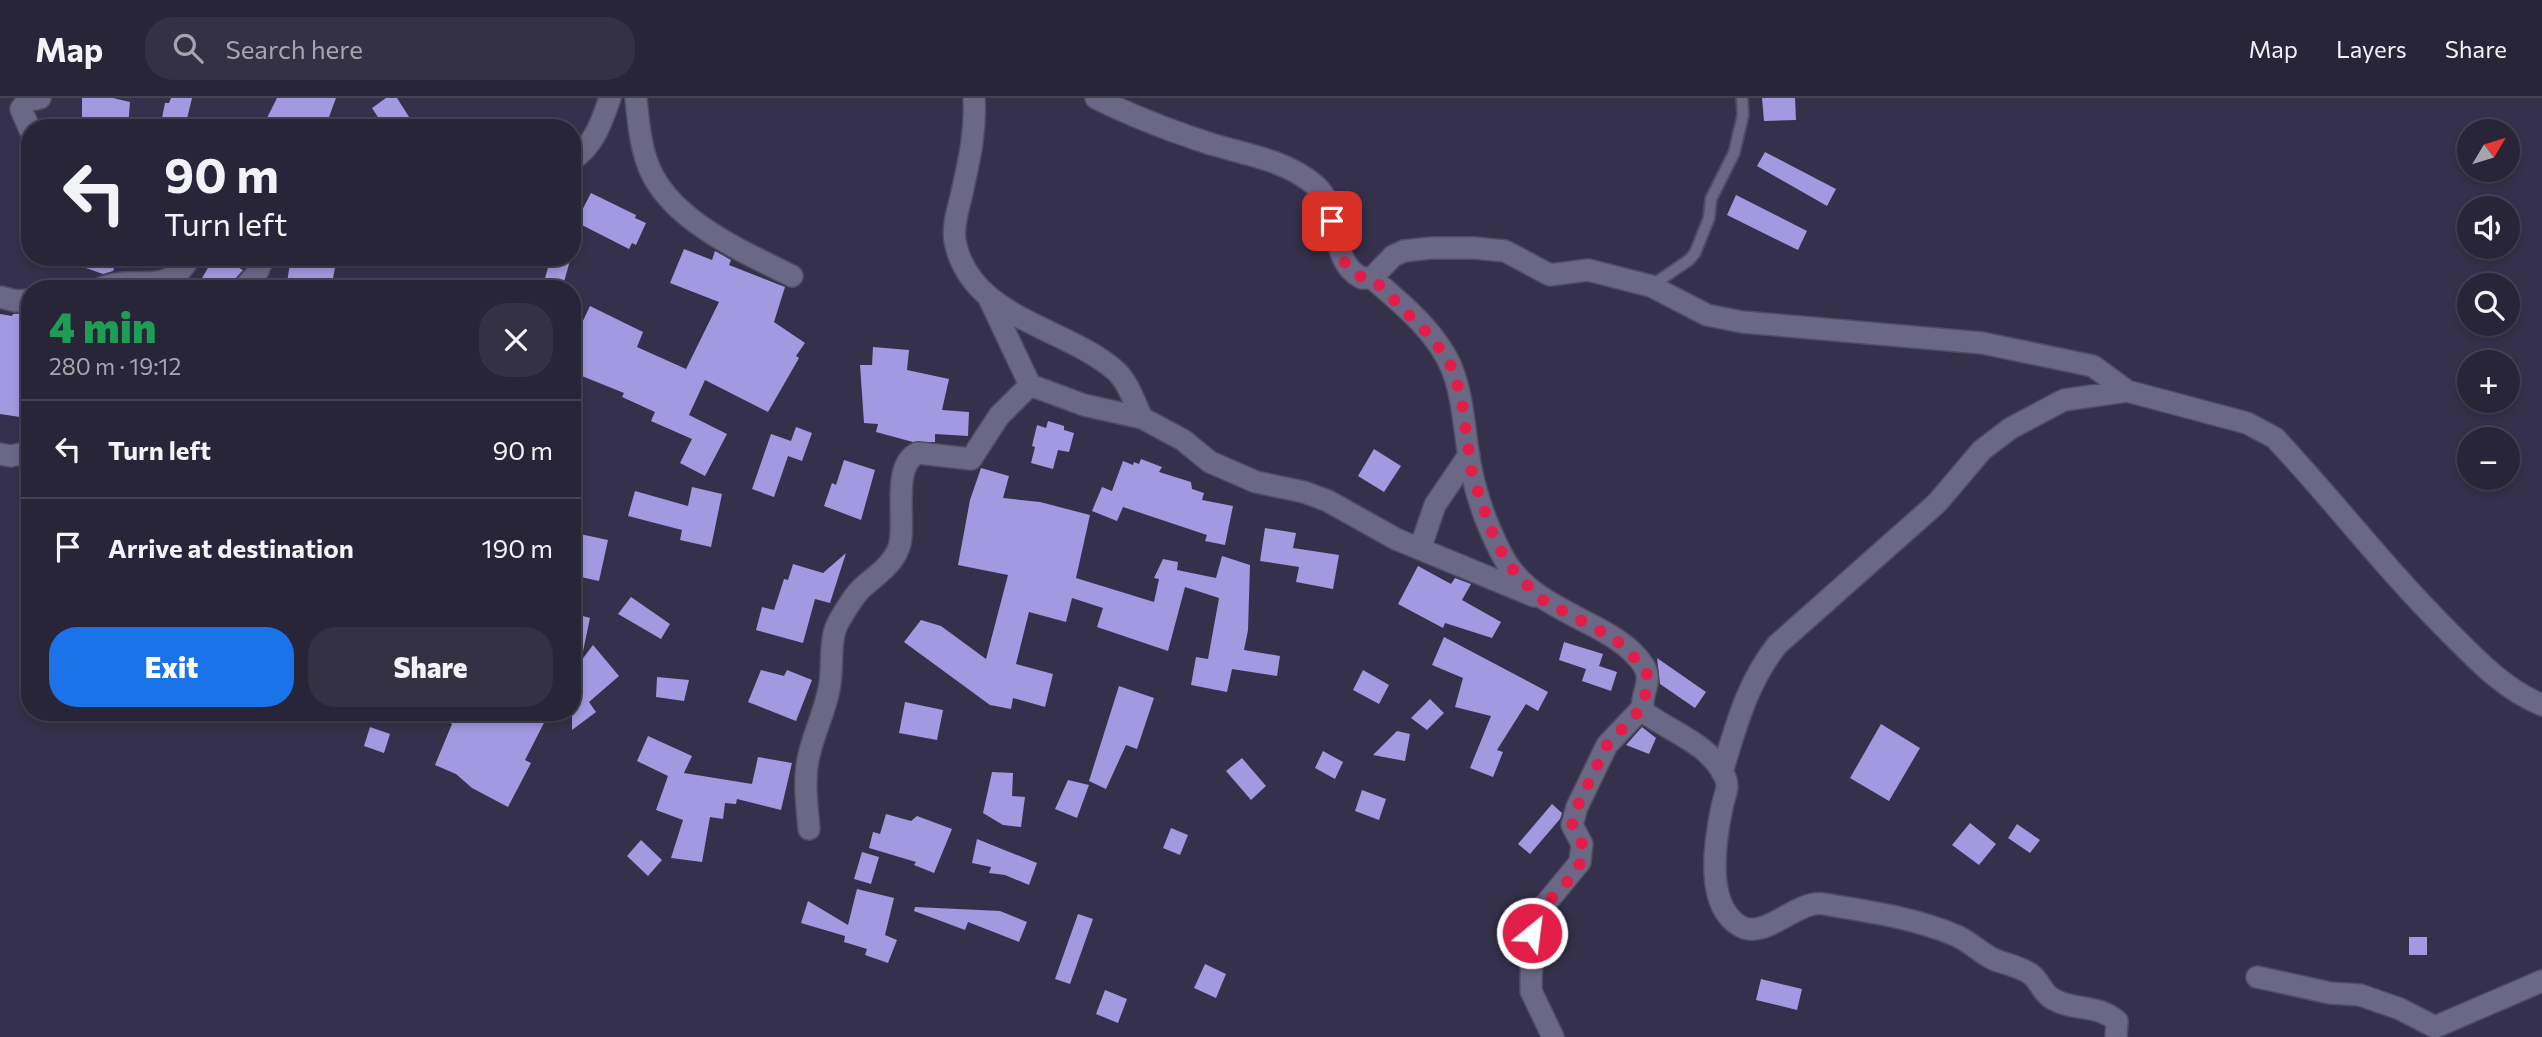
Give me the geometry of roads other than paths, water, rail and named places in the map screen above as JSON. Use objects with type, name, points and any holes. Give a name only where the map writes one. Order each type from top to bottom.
[{"type":"street","points":[[25,119],[21,109],[27,101],[40,98]]},
{"type":"street","points":[[581,153],[597,134],[610,98]]},
{"type":"street","points":[[636,98],[647,163],[660,187],[674,203],[722,241],[792,276]]},
{"type":"street","points":[[974,98],[973,144],[956,221],[955,239],[962,262],[988,296],[1030,385],[1084,405],[1142,418],[1183,440],[1210,462],[1256,481],[1304,492],[1328,501],[1396,539],[1539,598],[1615,639],[1644,667],[1649,680],[1642,708],[1607,745],[1577,807],[1572,825],[1582,844],[1580,862],[1534,918],[1532,926],[1531,991],[1553,1037]]},
{"type":"street","points":[[1097,98],[1140,120],[1292,169],[1322,192],[1345,265],[1362,278],[1372,278],[1434,340],[1451,366],[1461,396],[1472,474],[1491,530],[1507,563],[1539,598]]},
{"type":"street","points":[[1372,278],[1393,256],[1404,251],[1431,247],[1474,247],[1505,251],[1550,275],[1588,270],[1651,286],[1707,315],[1742,322],[1982,343],[2093,366],[2127,391],[2247,423],[2276,438],[2413,596],[2484,669],[2521,696],[2542,705]]},
{"type":"street","points":[[167,280],[183,271],[186,266]]},
{"type":"street","points":[[988,296],[1011,313],[1094,356],[1118,373],[1142,418]]},
{"type":"street","points":[[0,297],[21,301]]},
{"type":"street","points":[[809,829],[806,783],[808,756],[830,687],[834,634],[837,624],[859,591],[892,562],[898,551],[903,536],[900,505],[904,474],[910,458],[918,453],[971,459],[999,416],[1030,385]]},
{"type":"street","points":[[1722,772],[1744,699],[1761,665],[1777,645],[1937,503],[1982,450],[2011,428],[2064,400],[2127,391]]},
{"type":"street","points":[[0,454],[21,454]]},
{"type":"street","points":[[1420,549],[1435,505],[1469,455]]},
{"type":"street","points":[[1642,708],[1650,716],[1704,749],[1722,772],[1728,788],[1713,857],[1721,898],[1742,928],[1753,930],[1813,902],[1911,921],[1958,936],[1992,958],[2028,973],[2053,1000],[2108,1014],[2117,1021],[2116,1037]]},
{"type":"street","points":[[2257,977],[2330,993],[2360,995],[2400,1009],[2439,1032],[2514,991],[2542,981]]},
{"type":"lane","points":[[1651,286],[1695,253],[1709,218],[1711,199],[1734,153],[1743,116],[1742,98]]}]
